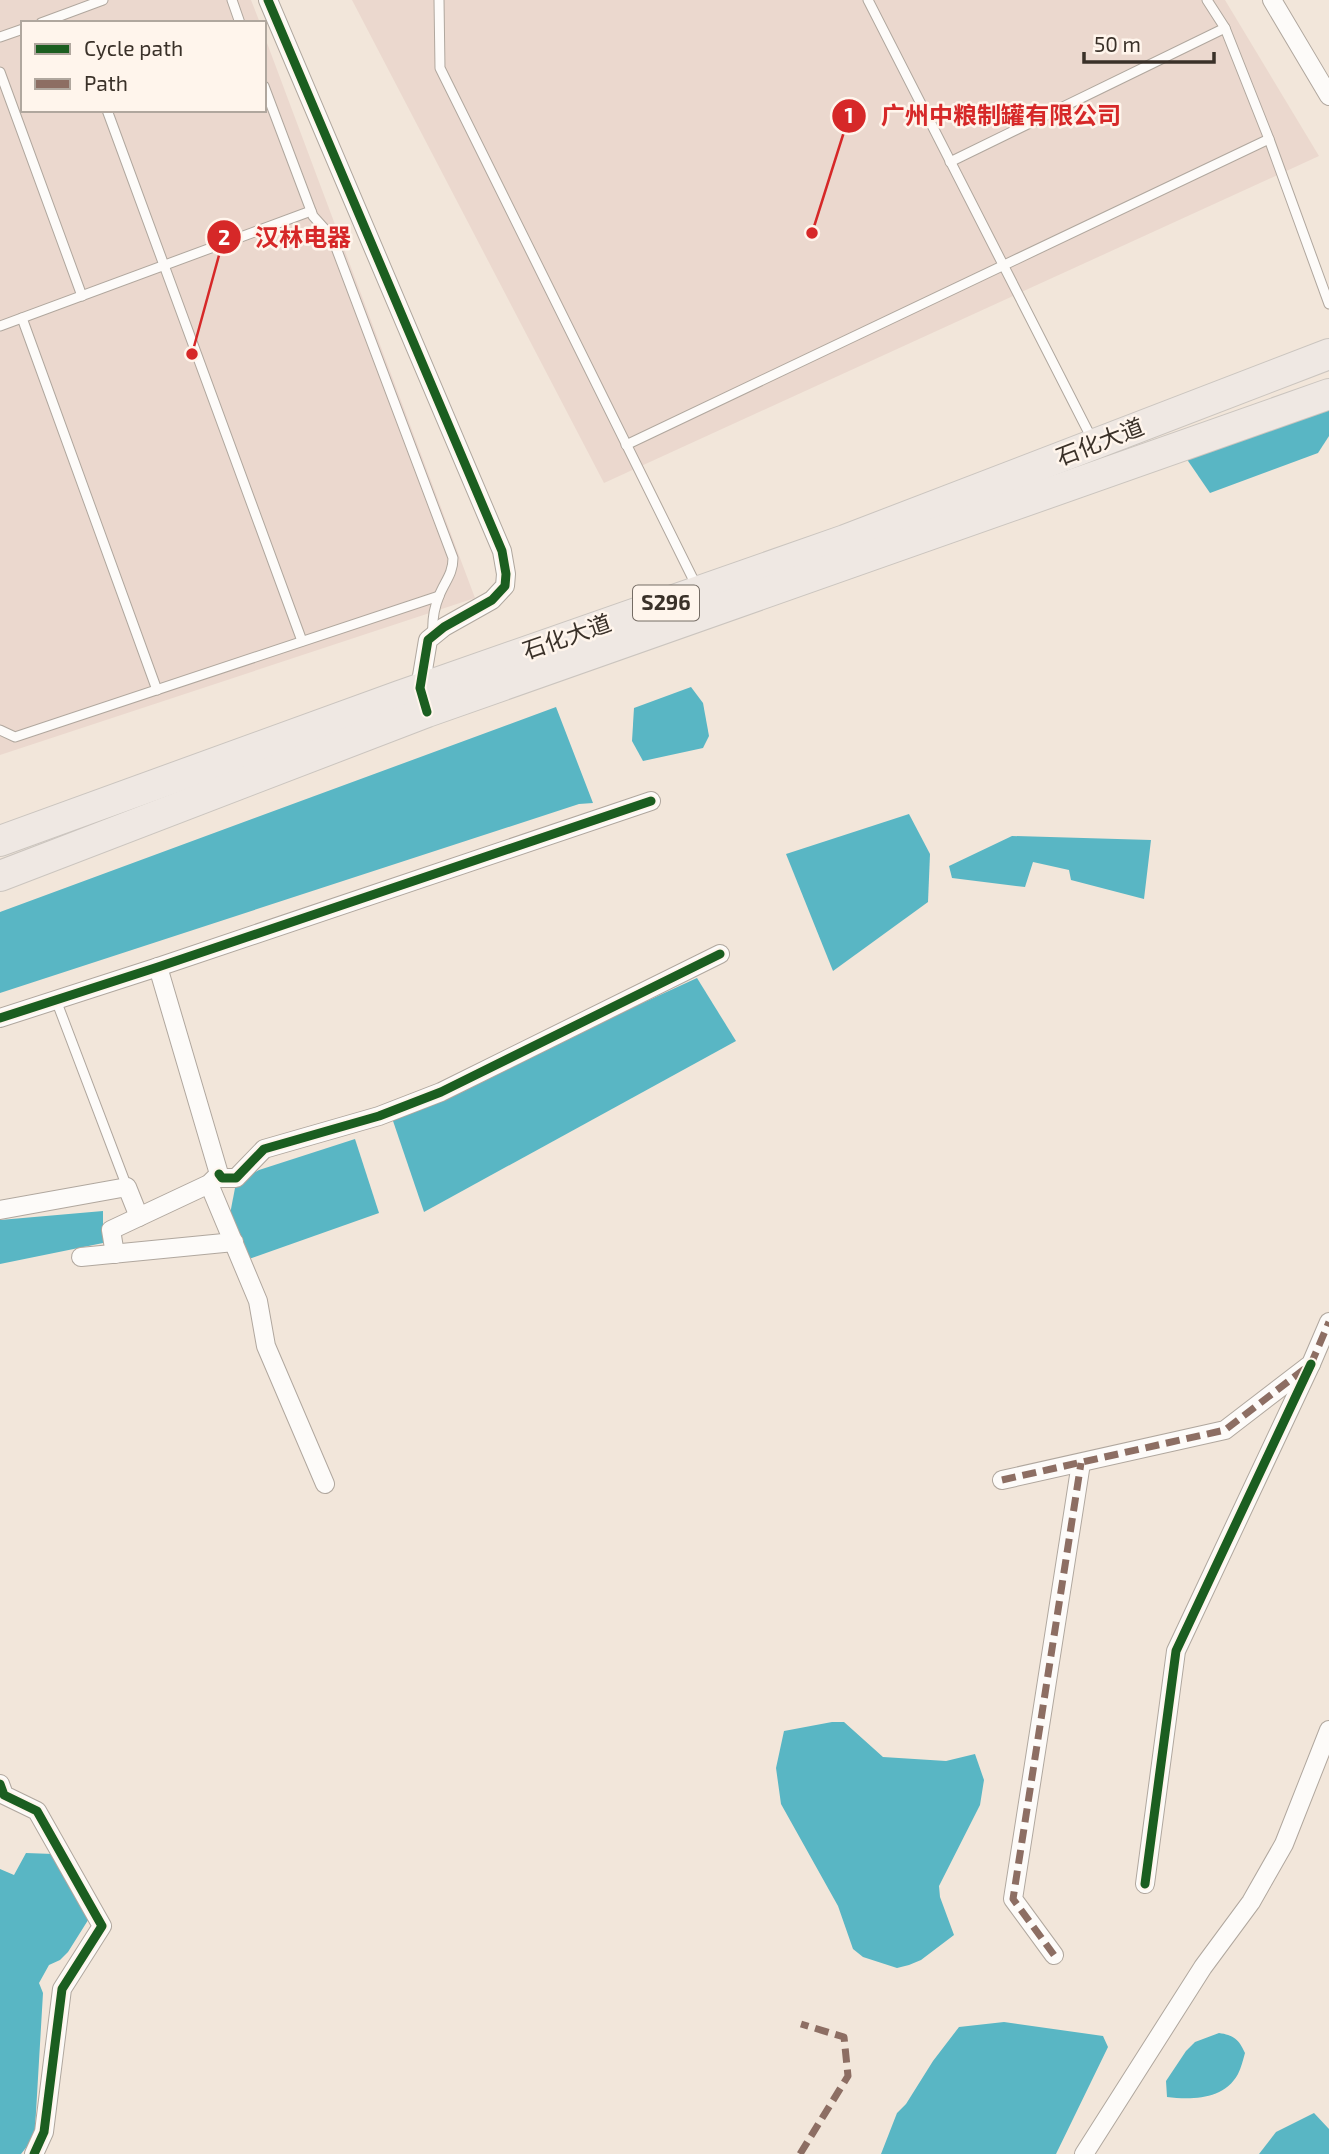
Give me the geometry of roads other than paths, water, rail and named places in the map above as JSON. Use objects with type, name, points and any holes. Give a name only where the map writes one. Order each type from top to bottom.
[{"type":"main road","name":"石化大道","points":[[0,841],[424,700],[1102,458],[1329,354]]},
{"type":"main road","name":"石化大道","points":[[0,876],[424,700],[699,591],[845,540],[1102,458],[1329,394]]},
{"type":"street","points":[[268,0],[502,551],[505,586],[492,600],[444,627],[428,640],[424,700]]},
{"type":"street","points":[[1272,0],[1329,96]]},
{"type":"street","points":[[0,1018],[651,801]]},
{"type":"street","points":[[115,1254],[111,1230],[214,1179],[236,1178],[264,1149],[379,1116],[441,1092],[720,954]]},
{"type":"street","points":[[158,967],[214,1179],[234,1242],[258,1301],[266,1346],[325,1485]]},
{"type":"street","points":[[0,1210],[127,1187],[139,1217]]},
{"type":"street","points":[[82,1257],[234,1242]]},
{"type":"street","points":[[1145,1884],[1176,1651],[1329,1322]]},
{"type":"street","points":[[1002,1480],[1225,1430],[1311,1364]]},
{"type":"street","points":[[1054,1955],[1013,1899],[1081,1462]]},
{"type":"street","points":[[1084,2154],[1203,1967],[1251,1902],[1284,1844],[1329,1730]]},
{"type":"street","points":[[0,1784],[4,1795],[37,1811],[102,1926],[62,1989],[44,2132],[34,2154]]},
{"type":"lane","points":[[46,21],[103,0]]},
{"type":"lane","points":[[232,0],[239,21]]},
{"type":"lane","points":[[439,0],[440,68],[699,591]]},
{"type":"lane","points":[[869,0],[1102,458]]},
{"type":"lane","points":[[1207,0],[1225,28],[1329,304]]},
{"type":"lane","points":[[71,12],[74,21]]},
{"type":"lane","points":[[950,162],[1225,28]]},
{"type":"lane","points":[[0,37],[21,30]]},
{"type":"lane","points":[[0,72],[82,296]]},
{"type":"lane","points":[[266,91],[311,211],[332,237],[453,558],[453,571],[439,596],[432,624],[433,636]]},
{"type":"lane","points":[[108,112],[302,641]]},
{"type":"lane","points":[[626,444],[1269,139]]},
{"type":"lane","points":[[0,326],[311,211]]},
{"type":"lane","points":[[22,318],[157,690]]},
{"type":"lane","points":[[0,730],[15,737],[439,596]]},
{"type":"lane","points":[[56,1000],[127,1187]]},
{"type":"water","points":[[1329,402],[1329,436],[1318,453],[1210,493],[1186,458]]},
{"type":"water","points":[[691,687],[703,703],[709,736],[703,748],[643,761],[632,741],[634,708]]},
{"type":"water","points":[[556,707],[593,803],[579,804],[0,993],[0,912]]},
{"type":"water","points":[[909,814],[930,854],[928,902],[833,971],[786,854]]},
{"type":"water","points":[[1012,836],[1151,840],[1144,899],[1071,880],[1069,870],[1033,862],[1025,887],[952,878],[949,866]]},
{"type":"water","points":[[697,978],[736,1041],[424,1212],[392,1118]]},
{"type":"water","points":[[355,1139],[379,1213],[249,1259],[230,1214],[236,1183],[259,1170]]},
{"type":"water","points":[[103,1211],[103,1243],[0,1264],[0,1220]]},
{"type":"water","points":[[844,1722],[883,1757],[946,1761],[975,1754],[984,1780],[980,1805],[939,1886],[940,1897],[954,1935],[921,1960],[909,1965],[897,1968],[863,1957],[853,1949],[838,1906],[781,1804],[776,1768],[784,1731]]},
{"type":"water","points":[[26,1853],[53,1854],[90,1917],[68,1952],[49,1965],[39,1983],[43,1993],[35,2129],[32,2140],[21,2154],[0,2154],[0,1869],[14,1875]]},
{"type":"water","points":[[1004,2022],[1103,2036],[1108,2047],[1056,2154],[881,2154],[897,2113],[959,2027]]},
{"type":"water","points":[[1219,2033],[1235,2038],[1245,2053],[1232,2083],[1206,2096],[1167,2097],[1166,2081],[1186,2051],[1195,2042]]},
{"type":"water","points":[[1314,2113],[1329,2129],[1329,2154],[1259,2154],[1276,2132]]},
{"type":"place","name":"广州中粮制罐有限公司","points":[[812,233]]},
{"type":"place","name":"汉林电器","points":[[192,354]]}]
